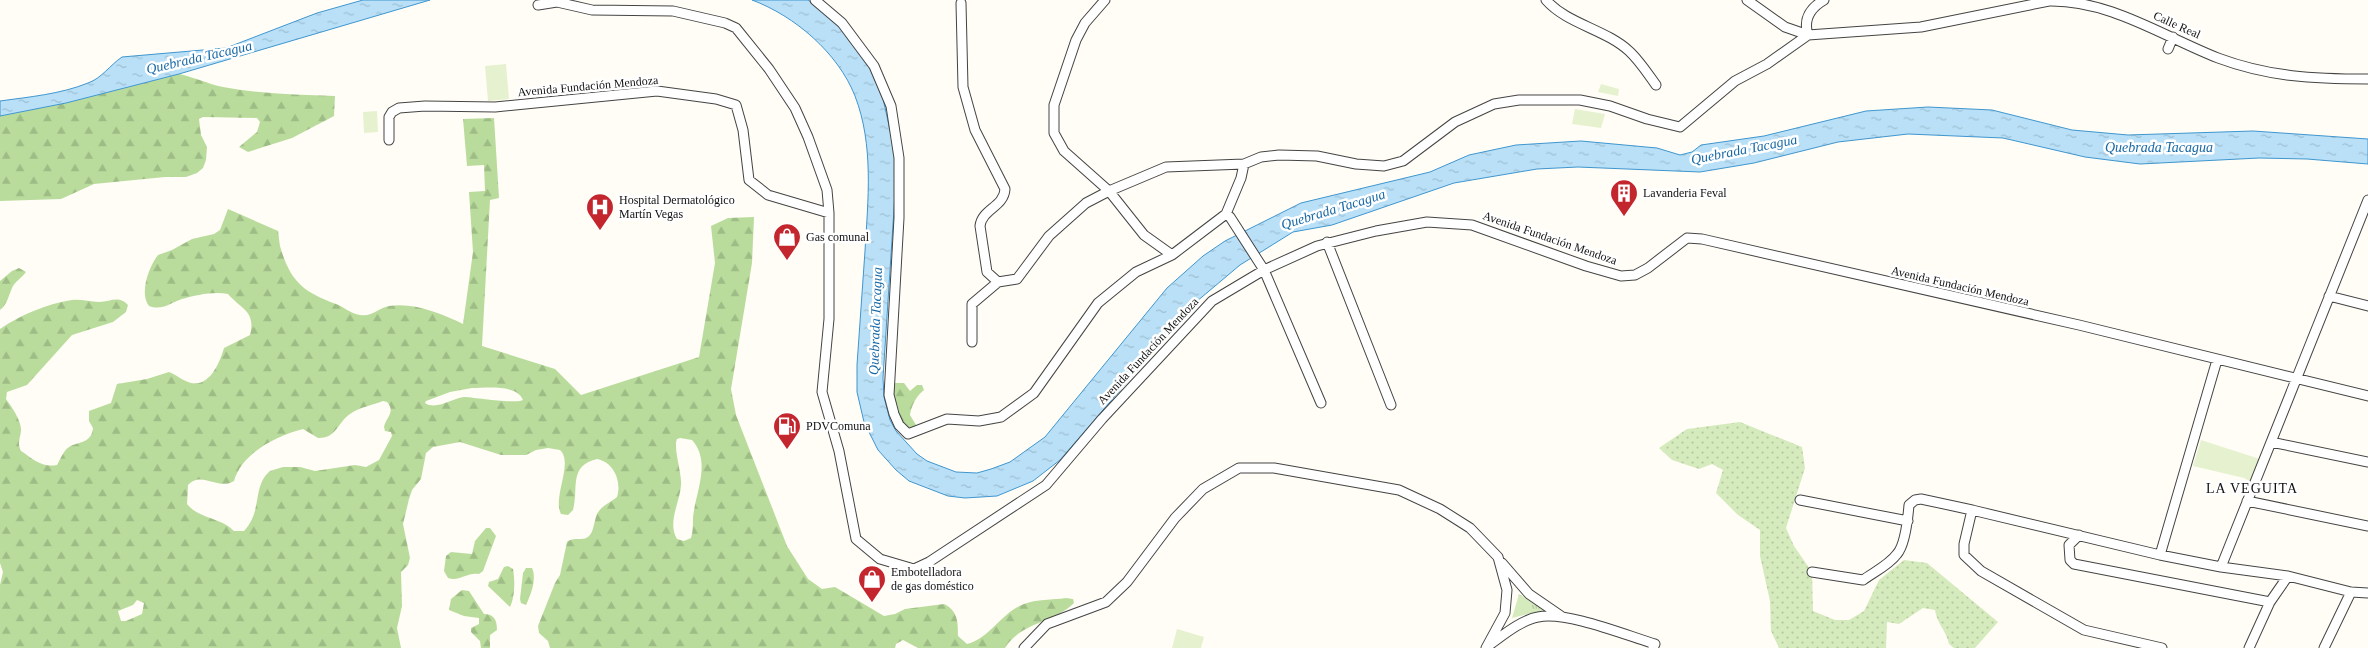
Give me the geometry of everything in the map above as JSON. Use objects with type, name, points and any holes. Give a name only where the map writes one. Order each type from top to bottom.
[{"type":"street","points":[[815,0],[842,23],[874,66],[891,106],[899,158],[899,218],[889,395],[896,419],[908,434],[947,420],[979,421],[1001,417],[1034,393],[1098,303],[1136,272],[1172,255],[1228,215],[1244,164]]},
{"type":"street","points":[[1105,0],[1085,23],[1076,40],[1054,105],[1054,133],[1064,151],[1109,191],[1144,235],[1172,255]]},
{"type":"street","points":[[1546,0],[1554,10],[1584,23],[1629,51],[1656,85]]},
{"type":"street","name":"Calle Real","points":[[1747,0],[1785,27],[1808,35],[1921,27],[2049,1],[2066,0],[2099,7],[2173,37],[2218,58],[2262,71],[2306,79],[2368,79]]},
{"type":"street","points":[[972,342],[972,304],[998,282],[1017,279],[1049,236],[1086,203],[1109,191],[1166,167],[1244,164],[1261,157],[1279,155],[1317,156],[1356,164],[1384,166],[1403,161],[1455,122],[1494,104],[1519,100],[1580,100],[1610,106],[1647,119],[1680,126],[1735,82],[1767,64],[1808,35],[1806,26],[1808,15],[1814,5],[1824,0]]},
{"type":"street","points":[[538,5],[556,1],[592,10],[673,10],[725,23],[736,28],[769,69],[795,108],[808,137],[826,190],[829,212]]},
{"type":"street","points":[[961,3],[963,87],[975,130],[1005,189],[1001,203],[990,210],[981,221],[980,226],[987,272],[998,282]]},
{"type":"street","points":[[2168,49],[2173,37]]},
{"type":"street","name":"Avenida Fundación Mendoza","points":[[389,140],[389,117],[392,112],[399,108],[425,106],[495,107],[670,92],[736,105],[743,130],[749,180],[768,194],[829,212],[829,319],[822,392],[839,451],[856,539],[880,559],[914,569],[964,540],[1046,485],[1102,419],[1212,301],[1264,270],[1327,242],[1427,222],[1472,225],[1586,266],[1621,276],[1635,275],[1648,268],[1687,238],[1702,239],[2079,325],[2368,396]]},
{"type":"street","points":[[2221,567],[2298,379],[2368,200]]},
{"type":"street","points":[[1228,215],[1264,270],[1321,403]]},
{"type":"street","points":[[1327,242],[1391,406]]},
{"type":"street","points":[[2329,296],[2368,306]]},
{"type":"street","points":[[2160,555],[2217,360]]},
{"type":"street","points":[[2271,442],[2368,462]]},
{"type":"street","points":[[1024,648],[1047,624],[1106,602],[1127,582],[1175,518],[1203,489],[1239,468],[1274,468],[1399,490],[1440,508],[1470,528],[1498,557],[1529,594],[1560,616]]},
{"type":"street","points":[[1812,572],[1863,580],[1898,553],[1908,522],[1909,505],[1915,500],[1921,499],[2160,555],[2221,567],[2288,576],[2351,592],[2368,593]]},
{"type":"street","points":[[1800,500],[1908,522]]},
{"type":"street","points":[[2247,501],[2368,526]]},
{"type":"street","points":[[1972,510],[1964,544],[1964,555],[1981,571],[2084,630],[2162,648]]},
{"type":"street","points":[[2079,535],[2069,544],[2070,560],[2074,564],[2270,602]]},
{"type":"street","points":[[1486,648],[1505,613],[1508,590],[1498,557]]},
{"type":"street","points":[[2249,648],[2270,602],[2288,576]]},
{"type":"street","points":[[2324,648],[2351,592]]},
{"type":"street","points":[[1486,648],[1510,630],[1537,617],[1560,616],[1655,644],[1653,648]]},
{"type":"green space","points":[[506,64],[509,99],[488,101],[485,66]]},
{"type":"green space","points":[[179,74],[217,86],[251,91],[335,96],[334,116],[292,138],[248,152],[239,147],[257,132],[260,122],[257,118],[203,117],[199,119],[201,135],[207,147],[206,160],[203,168],[197,173],[186,177],[165,177],[94,184],[61,199],[0,201],[0,116],[66,103]]},
{"type":"green space","points":[[1601,84],[1619,89],[1618,96],[1598,92]]},
{"type":"green space","points":[[1575,109],[1605,114],[1601,128],[1572,124]]},
{"type":"green space","points":[[377,111],[378,132],[364,133],[363,112]]},
{"type":"green space","points":[[494,118],[499,198],[490,200],[482,346],[555,369],[581,395],[699,357],[715,263],[711,226],[728,218],[754,217],[752,263],[731,389],[736,415],[787,546],[808,579],[822,589],[835,587],[884,616],[895,614],[905,609],[944,604],[955,614],[958,636],[967,644],[982,637],[1009,613],[1029,602],[1066,598],[1073,599],[1074,603],[1057,615],[1020,633],[1005,648],[918,648],[903,640],[896,644],[895,648],[550,648],[548,641],[539,633],[538,626],[560,575],[567,542],[573,539],[587,538],[592,531],[599,511],[617,497],[618,485],[615,474],[612,468],[603,461],[597,459],[588,462],[578,472],[573,510],[568,515],[561,514],[559,499],[565,463],[564,456],[560,450],[548,448],[536,450],[526,455],[501,455],[460,442],[433,447],[426,453],[421,479],[412,490],[409,499],[403,524],[410,558],[408,565],[401,572],[402,606],[397,628],[401,648],[0,648],[0,585],[3,572],[0,563],[0,329],[35,310],[72,300],[99,302],[121,300],[128,305],[126,312],[113,322],[72,335],[27,385],[7,392],[6,399],[21,427],[19,443],[21,451],[38,462],[52,466],[57,465],[63,453],[69,447],[90,437],[93,428],[89,421],[89,411],[111,403],[117,384],[147,379],[169,372],[191,383],[204,381],[217,366],[224,348],[250,335],[251,321],[247,312],[228,294],[199,295],[158,308],[149,306],[146,301],[146,280],[151,266],[158,255],[192,239],[214,234],[220,230],[228,209],[278,231],[280,246],[293,277],[306,290],[315,295],[357,314],[368,315],[385,307],[398,305],[436,312],[463,324],[473,252],[469,192],[485,191],[484,165],[467,166],[463,119]],"holes":[[[472,388],[501,388],[515,391],[523,400],[505,401],[466,397],[440,405],[425,403],[450,392]],[[383,401],[387,402],[391,409],[384,427],[385,431],[391,432],[392,436],[379,460],[366,467],[355,465],[315,471],[300,467],[283,467],[270,471],[264,477],[254,515],[244,531],[234,531],[222,523],[197,513],[187,504],[188,485],[193,481],[199,479],[222,484],[234,481],[244,462],[271,441],[303,429],[318,438],[324,438],[333,433],[346,417],[362,408]],[[677,439],[692,440],[698,449],[702,468],[694,508],[692,535],[691,538],[684,541],[677,539],[673,526],[681,485],[676,448]],[[137,600],[144,603],[142,614],[126,621],[121,621],[118,611],[133,605]]]},
{"type":"green space","points":[[19,268],[26,272],[13,286],[0,310],[0,281]]},
{"type":"green space","points":[[894,383],[904,383],[910,391],[917,385],[922,385],[924,390],[913,404],[910,415],[916,425],[913,429],[902,425],[897,404],[893,399]]},
{"type":"green space","points":[[1740,422],[1802,447],[1805,468],[1786,528],[1794,546],[1812,572],[1813,611],[1835,620],[1849,620],[1864,611],[1879,580],[1904,560],[1927,563],[1998,622],[1975,648],[1954,648],[1949,644],[1935,610],[1923,608],[1899,624],[1887,622],[1886,648],[1779,648],[1771,631],[1770,601],[1760,556],[1760,530],[1738,515],[1716,493],[1723,470],[1712,464],[1699,469],[1672,460],[1659,448],[1687,429]]},
{"type":"green space","points":[[2201,440],[2263,460],[2253,483],[2244,478],[2193,466]]},
{"type":"green space","points":[[486,528],[490,528],[496,536],[483,571],[479,574],[471,574],[456,579],[448,578],[444,571],[446,556],[451,552],[472,554],[475,541]]},
{"type":"green space","points":[[508,566],[513,569],[514,578],[514,593],[510,607],[488,586],[489,582],[498,579],[504,567]]},
{"type":"green space","points":[[526,568],[532,568],[534,582],[526,605],[521,603],[520,599],[523,573]]},
{"type":"green space","points":[[462,590],[469,591],[484,614],[493,616],[496,621],[497,630],[490,635],[490,648],[481,648],[480,641],[471,632],[471,628],[479,624],[479,618],[464,616],[449,610],[451,599]]},
{"type":"green space","points":[[1519,594],[1545,610],[1512,618]]},
{"type":"green space","points":[[1177,629],[1204,637],[1201,648],[1172,648]]},
{"type":"water","name":"Quebrada Tacagua","points":[[363,0],[430,0],[179,74],[66,103],[0,116],[0,101],[45,95],[78,87],[98,78],[122,57],[226,48],[317,13]]},
{"type":"water","name":"Quebrada Tacagua","points":[[752,0],[808,0],[832,18],[864,55],[883,98],[897,163],[883,378],[884,397],[890,420],[896,431],[917,454],[927,461],[956,472],[977,473],[1010,462],[1045,437],[1167,288],[1203,256],[1225,241],[1301,203],[1430,172],[1469,155],[1516,145],[1581,141],[1657,148],[1680,155],[1692,152],[1701,145],[1764,136],[1866,111],[1928,107],[1992,110],[2072,130],[2128,135],[2253,131],[2368,139],[2368,164],[2307,159],[2259,158],[2140,164],[2085,157],[2003,138],[1908,134],[1838,142],[1754,163],[1700,172],[1578,167],[1537,169],[1454,183],[1332,225],[1293,232],[1240,265],[1196,302],[1060,460],[1033,481],[997,496],[965,498],[948,496],[909,481],[878,450],[864,422],[857,392],[868,192],[867,153],[861,115],[847,80],[838,65],[826,51],[799,26],[768,7]]},
{"type":"place","name":"Lavanderia Feval","points":[[1624,217]]},
{"type":"place","name":"Hospital Dermatológico Martín Vegas","points":[[600,231]]},
{"type":"place","name":"Gas comunal","points":[[787,261]]},
{"type":"place","name":"PDVComuna","points":[[787,450]]},
{"type":"place","name":"Embotelladora de gas doméstico","points":[[872,603]]},
{"type":"district","name":"LA VEGUITA","points":[[2252,488]]}]
